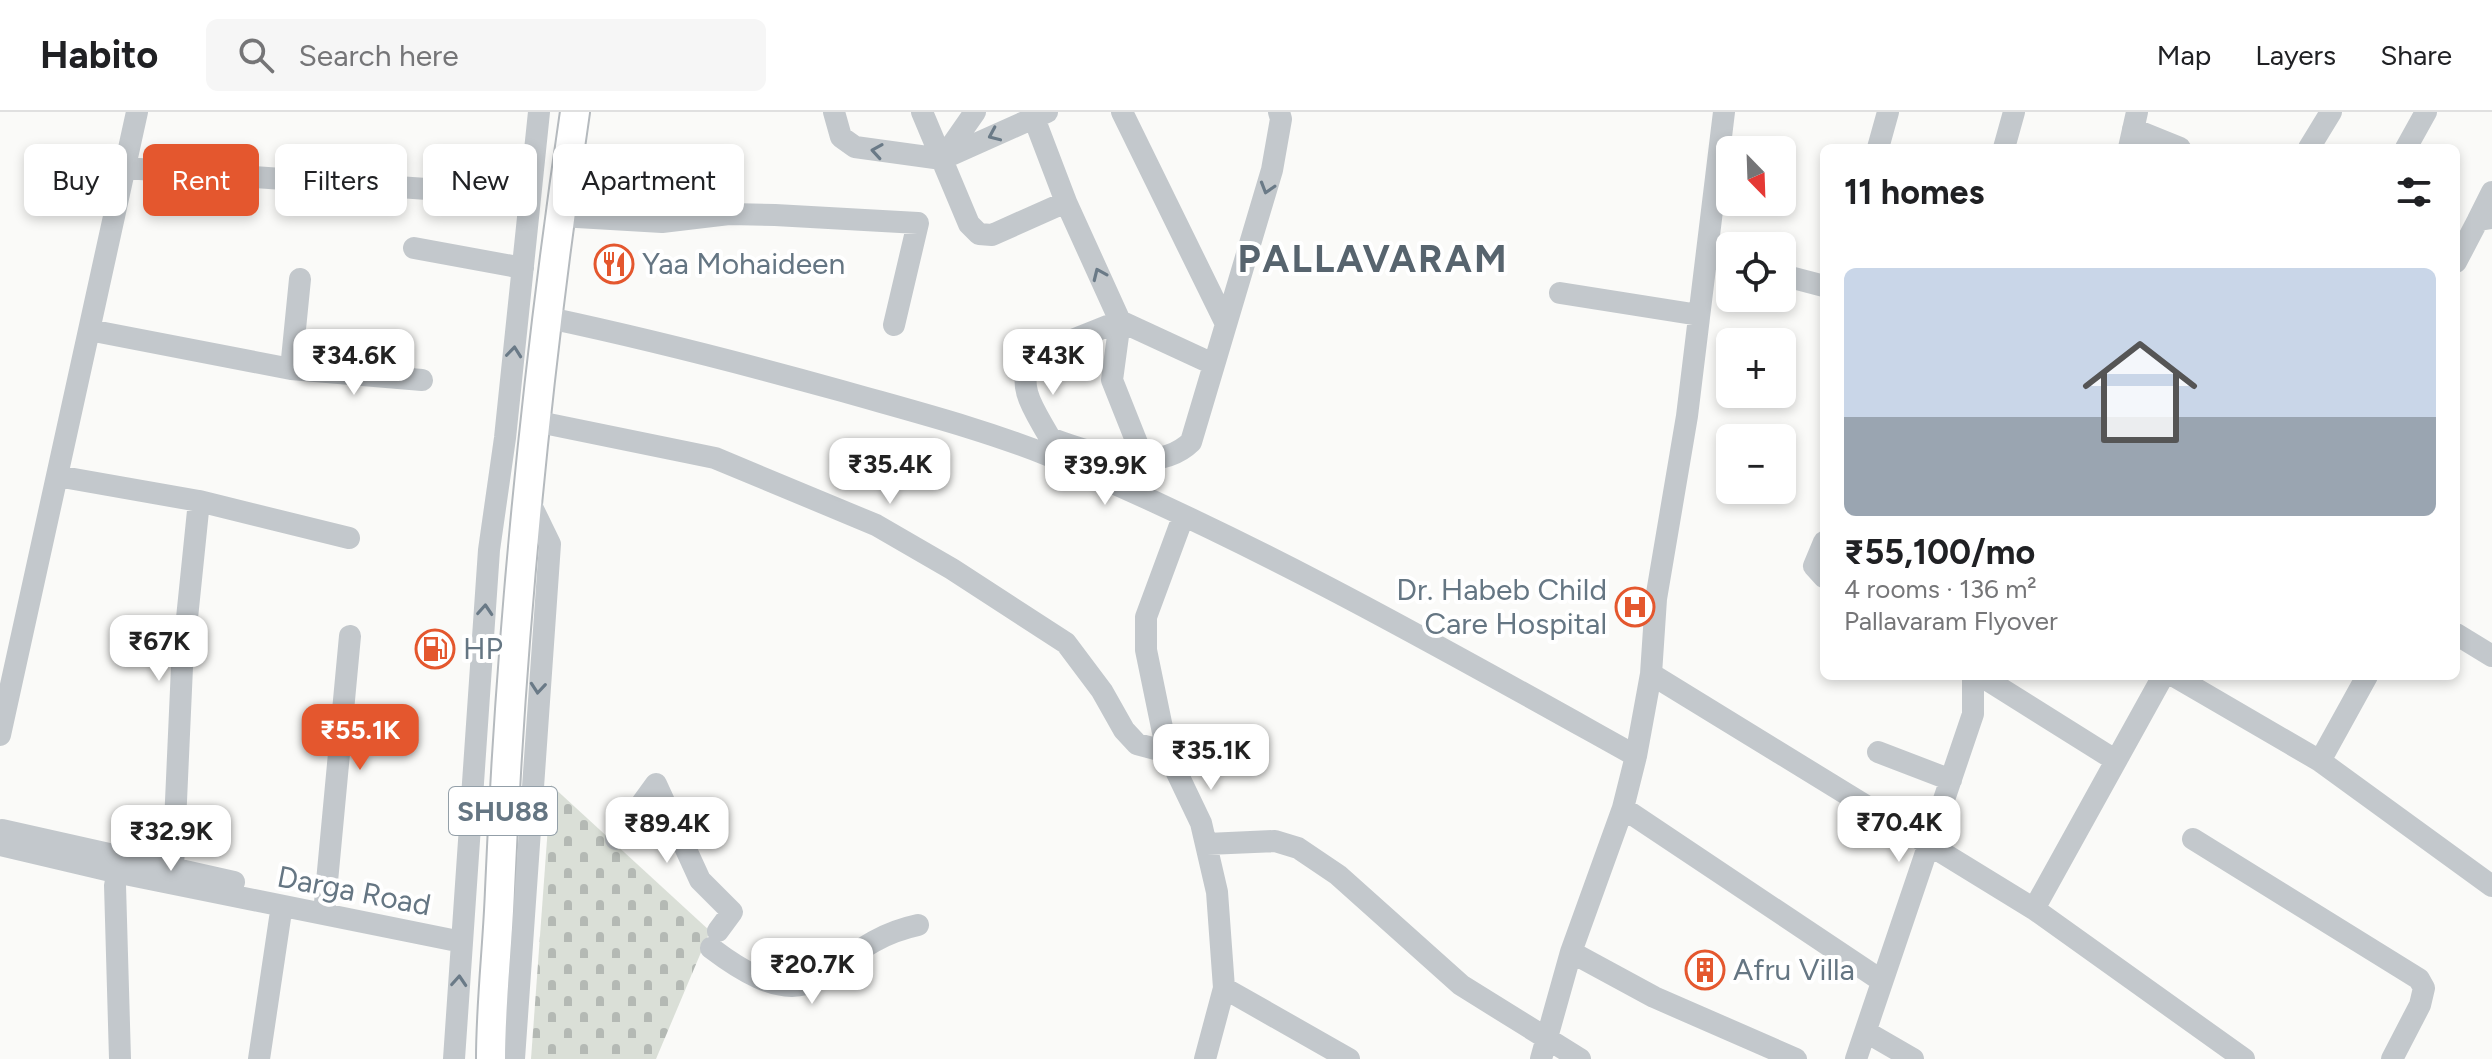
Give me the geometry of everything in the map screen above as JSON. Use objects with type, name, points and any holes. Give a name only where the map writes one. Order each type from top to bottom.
[{"type":"main road","name":"SHU88","points":[[481,1059],[494,722],[516,560],[560,112]]},
{"type":"main road","name":"SHU88","points":[[570,144],[575,112]]},
{"type":"main road","name":"SHU88","points":[[522,503],[549,318],[560,216]]},
{"type":"main road","name":"SHU88","points":[[491,1059],[516,560]]},
{"type":"street","points":[[127,159],[137,112]]},
{"type":"street","points":[[535,144],[539,112]]},
{"type":"street","points":[[834,112],[841,137],[855,147],[942,159],[1040,115],[1066,202],[1120,321],[1112,380],[1143,458]]},
{"type":"street","points":[[922,112],[969,224],[979,234],[992,235],[1066,202]]},
{"type":"street","points":[[942,159],[975,112]]},
{"type":"street","points":[[1122,112],[1225,322]]},
{"type":"street","points":[[1213,364],[1120,321],[1030,357],[1023,376],[1030,403],[1050,438],[1119,458],[1179,454],[1191,442],[1272,170],[1281,119],[1279,112]]},
{"type":"street","points":[[1544,1048],[1571,952],[1623,808],[1636,756],[1651,674],[1656,599],[1687,416],[1724,112]]},
{"type":"street","points":[[1879,144],[1888,112]]},
{"type":"street","points":[[2005,144],[2014,112]]},
{"type":"street","points":[[2311,144],[2331,112]]},
{"type":"street","points":[[2408,144],[2426,112]]},
{"type":"street","points":[[2133,130],[2170,144]]},
{"type":"street","points":[[127,168],[423,189]]},
{"type":"street","points":[[2460,256],[2485,219],[2492,192]]},
{"type":"street","points":[[744,214],[918,223],[894,325]]},
{"type":"street","points":[[0,735],[114,216]]},
{"type":"street","points":[[454,1059],[489,550],[527,216]]},
{"type":"street","points":[[560,216],[662,222],[712,216]]},
{"type":"street","points":[[414,248],[523,268]]},
{"type":"street","points":[[1707,256],[1716,258]]},
{"type":"street","points":[[291,369],[300,279]]},
{"type":"street","points":[[1796,279],[1820,285]]},
{"type":"street","points":[[1560,293],[1699,315]]},
{"type":"street","points":[[549,318],[672,344],[947,420],[1049,456],[1183,517],[1393,620],[1636,756]]},
{"type":"street","points":[[89,330],[291,369],[422,380]]},
{"type":"street","points":[[534,421],[715,458],[876,525],[952,569],[1066,643],[1102,691],[1124,730],[1137,744],[1167,752]]},
{"type":"street","points":[[57,476],[199,501],[349,538]]},
{"type":"street","points":[[173,868],[182,667],[199,501]]},
{"type":"street","points":[[514,1059],[550,544],[522,503]]},
{"type":"street","points":[[1183,517],[1146,617],[1146,650],[1167,752],[1207,844],[1217,892],[1224,988],[1205,1059]]},
{"type":"street","points":[[1820,552],[1814,566],[1820,573]]},
{"type":"street","points":[[325,903],[350,636]]},
{"type":"street","points":[[2460,636],[2492,656]]},
{"type":"street","points":[[1651,674],[2034,909],[2244,1059]]},
{"type":"street","points":[[1856,1059],[1868,1033],[1882,981],[1973,714],[1973,680]]},
{"type":"street","points":[[1987,680],[2115,760]]},
{"type":"street","points":[[2034,909],[2161,680]]},
{"type":"street","points":[[2181,680],[2320,761],[2492,886]]},
{"type":"street","points":[[2320,761],[2365,680]]},
{"type":"street","points":[[1878,752],[1951,780]]},
{"type":"street","points":[[616,839],[656,784],[700,880],[732,912],[714,940],[753,976],[776,986],[818,981],[878,939],[918,925]]},
{"type":"street","points":[[1623,808],[1882,981]]},
{"type":"street","points":[[0,829],[325,903],[343,919]]},
{"type":"street","points":[[2193,839],[2419,979],[2424,988],[2420,1005],[2392,1059]]},
{"type":"street","points":[[1207,844],[1275,841],[1298,848],[1338,875],[1461,985],[1544,1048],[1580,1059]]},
{"type":"street","name":"Darga Road","points":[[0,845],[462,942]]},
{"type":"street","points":[[0,860],[312,927],[343,919]]},
{"type":"street","points":[[115,885],[120,1059]]},
{"type":"street","points":[[259,1059],[280,918]]},
{"type":"street","points":[[1571,952],[1654,997],[1796,1059]]},
{"type":"street","points":[[1224,988],[1349,1059]]},
{"type":"street","points":[[1868,1033],[1913,1059]]},
{"type":"green space","points":[[551,785],[710,931],[656,1059],[531,1059]]},
{"type":"place","name":"Yaa Mohaideen","points":[[614,264]]},
{"type":"place","name":"Dr. Habeb Child Care Hospital","points":[[1635,607]]},
{"type":"place","name":"HP","points":[[435,649]]},
{"type":"place","name":"Afru Villa","points":[[1705,970]]},
{"type":"district","name":"PALLAVARAM","points":[[1373,259]]}]
